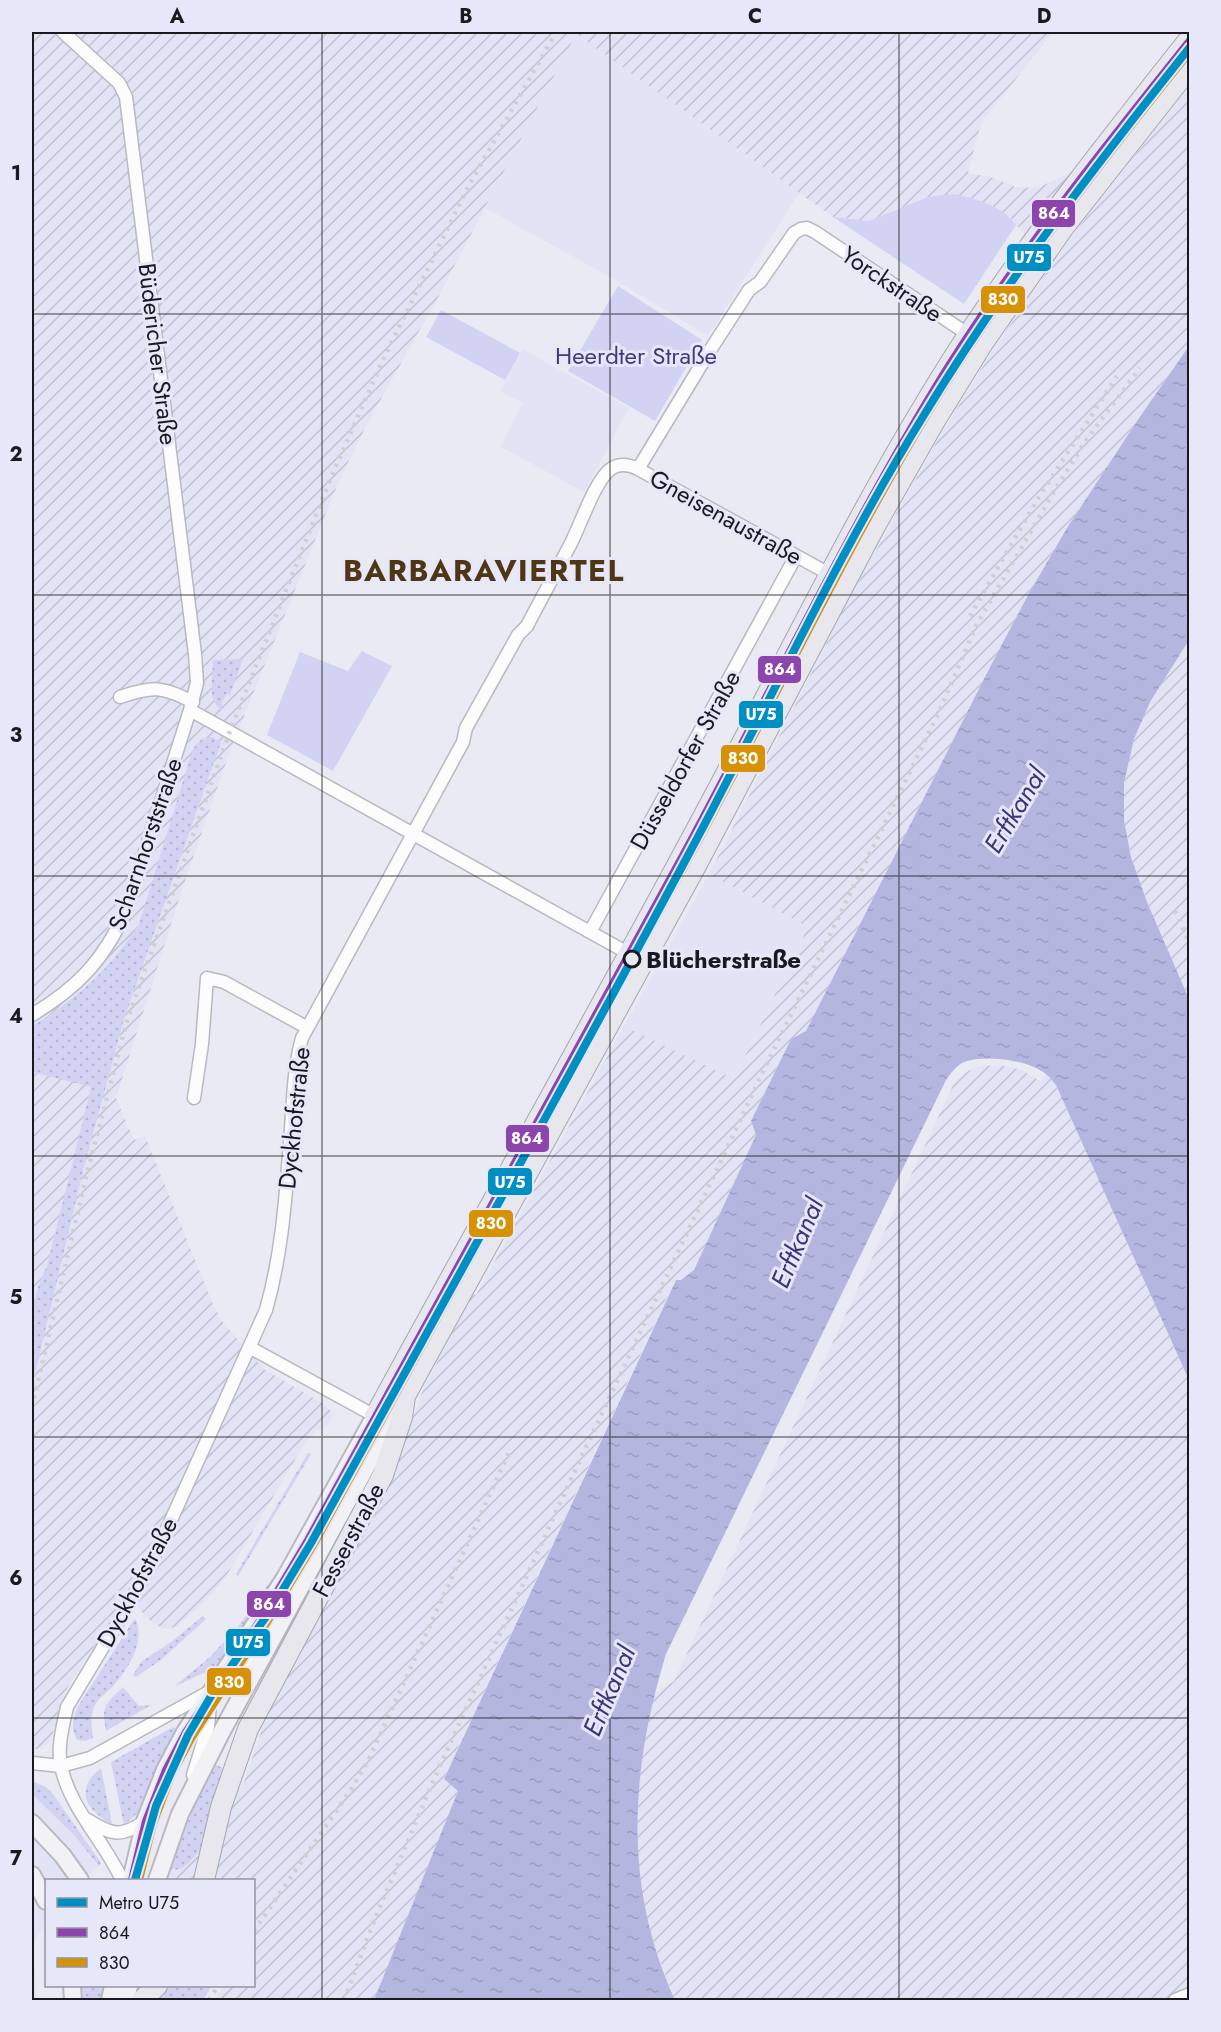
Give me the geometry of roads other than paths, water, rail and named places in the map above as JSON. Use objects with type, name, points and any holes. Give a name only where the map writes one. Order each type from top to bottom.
[{"type":"main road","points":[[131,1879],[146,1821],[165,1770],[185,1732],[285,1578],[636,957],[733,796],[837,578],[933,424],[976,339],[1049,218],[1190,38]]},
{"type":"main road","points":[[976,339],[1190,67]]},
{"type":"main road","points":[[158,1879],[180,1814],[264,1654],[405,1396],[636,957]]},
{"type":"main road","name":"Fesserstraße","points":[[204,1879],[221,1807],[248,1729],[383,1475],[402,1417],[405,1396]]},
{"type":"main road","points":[[32,1823],[63,1856],[80,1879]]},
{"type":"main road","points":[[32,1875],[45,1899]]},
{"type":"main road","points":[[142,2001],[156,1987]]},
{"type":"street","name":"Büdericher Straße","points":[[63,32],[119,83],[126,97],[196,665],[197,683],[192,706]]},
{"type":"street","name":"Yorckstraße","points":[[638,469],[749,290],[760,282],[784,245],[794,233],[801,229],[807,228],[815,232],[976,339]]},
{"type":"street","points":[[413,833],[463,742],[466,728],[518,635],[527,626],[572,542],[578,525],[604,476],[611,469],[625,465],[638,469]]},
{"type":"street","name":"Gneisenaustraße","points":[[638,469],[837,578]]},
{"type":"street","name":"Düsseldorfer Straße","points":[[590,932],[796,556]]},
{"type":"street","points":[[120,697],[140,690],[171,691],[192,706],[413,833],[636,957]]},
{"type":"street","name":"Scharnhorststraße","points":[[32,1015],[56,1000],[79,981],[97,962],[113,939],[126,911],[192,706]]},
{"type":"street","name":"Dyckhofstraße","points":[[121,1879],[75,1802],[61,1766],[60,1751],[67,1707],[129,1604],[158,1549],[266,1310],[276,1276],[282,1237],[297,1055],[306,1027],[413,833]]},
{"type":"street","name":"Dyckhofstraße","points":[[194,1098],[202,1044],[207,978],[224,982],[306,1027]]},
{"type":"street","points":[[249,1347],[375,1416]]},
{"type":"street","points":[[32,1763],[61,1766],[90,1758],[234,1678],[264,1654]]},
{"type":"street","points":[[180,1814],[208,1727],[210,1692]]},
{"type":"street","points":[[85,1818],[105,1830],[119,1834],[132,1831],[146,1821]]},
{"type":"street","points":[[1175,2001],[1190,1994]]},
{"type":"water","name":"Erftkanal","points":[[1189,346],[1189,640],[1150,702],[1134,739],[1124,783],[1124,820],[1131,857],[1147,902],[1189,999],[1189,1380],[1056,1085],[1040,1070],[1020,1062],[976,1059],[960,1064],[946,1080],[666,1654],[645,1742],[639,1785],[638,1829],[640,1872],[647,1914],[658,1957],[675,2000],[374,2000],[458,1791],[444,1779],[676,1280],[681,1280],[694,1270],[756,1135],[751,1121],[791,1039],[806,1031],[1028,595],[1067,528]]},
{"type":"railway","points":[[32,1407],[86,1177],[127,1021],[230,731],[330,480],[381,364],[468,187],[556,32]]},
{"type":"railway","points":[[344,2000],[376,1916],[438,1770],[572,1477],[760,1078],[939,712],[976,626],[1087,439],[1140,368]]},
{"type":"railway","points":[[970,616],[1037,500],[1117,376]]},
{"type":"railway","points":[[1175,911],[1190,944]]},
{"type":"railway","points":[[255,1930],[352,1788],[369,1759],[510,1450]]},
{"type":"railway","points":[[209,2000],[217,1987]]},
{"type":"metro line","name":"U75","points":[[135,1879],[156,1806],[188,1735],[214,1691],[270,1611],[311,1543],[639,947],[715,805],[830,580],[891,469],[954,367],[1018,273],[1085,181],[1190,47]]},
{"type":"place","name":"Blücherstraße","points":[[632,959]]},
{"type":"district","name":"BARBARAVIERTEL","points":[[484,570]]},
{"type":"park label","name":"Heerdter Straße","points":[[636,355]]}]
